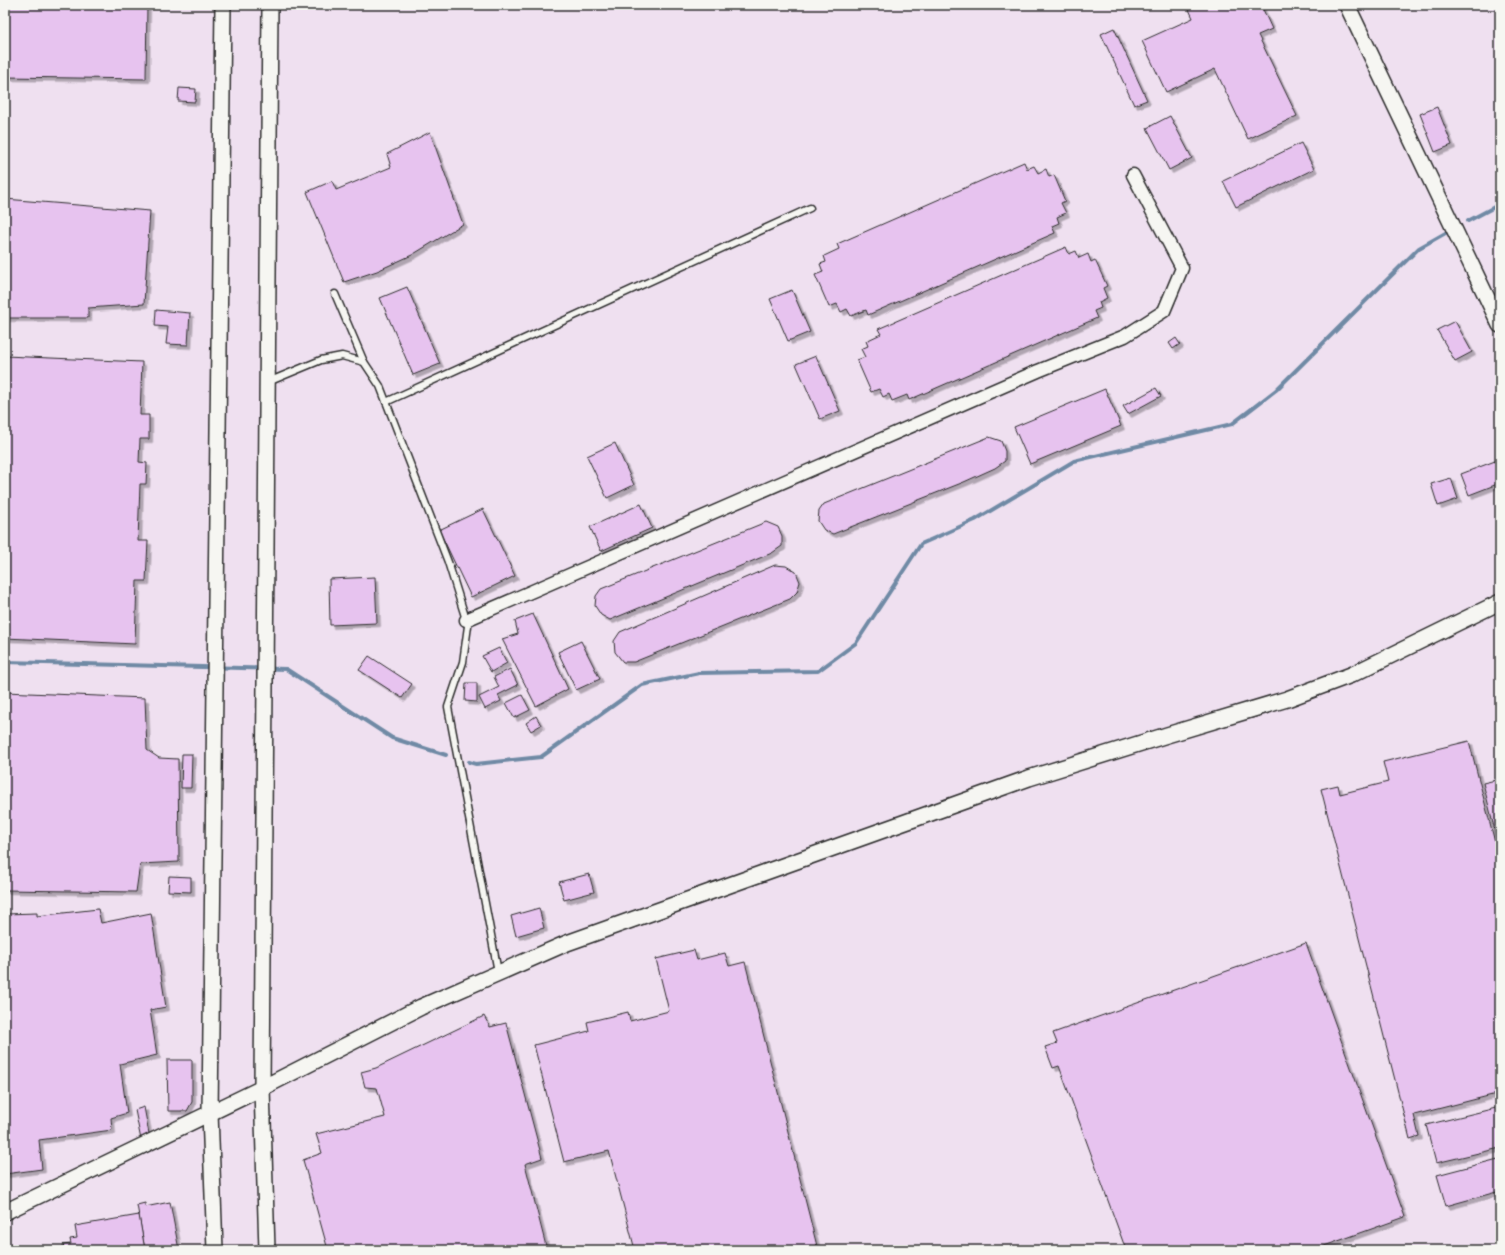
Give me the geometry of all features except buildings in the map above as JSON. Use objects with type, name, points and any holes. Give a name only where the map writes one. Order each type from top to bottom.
[{"type":"street","points":[[215,1250],[210,1113],[223,5]]},
{"type":"street","points":[[268,1250],[262,1088],[270,5]]},
{"type":"street","points":[[1347,5],[1500,325]]},
{"type":"street","points":[[466,620],[1009,384],[1125,336],[1164,311],[1182,268],[1133,175]]},
{"type":"street","points":[[5,1212],[262,1088],[421,1007],[567,943],[1029,778],[1287,699],[1351,675],[1500,602]]},
{"type":"lane","points":[[386,402],[810,208]]},
{"type":"lane","points":[[335,294],[364,362],[380,386],[448,562],[468,626],[463,662],[448,706],[498,974]]},
{"type":"lane","points":[[267,382],[320,360],[342,356],[364,362]]},
{"type":"shaded area","points":[[5,5],[1500,5],[1500,1250],[5,1250]]},
{"type":"waterway","points":[[1468,221],[1500,204]]},
{"type":"waterway","points":[[469,762],[476,764],[541,757],[642,685],[699,673],[818,671],[856,643],[921,544],[975,520],[1074,461],[1232,424],[1276,390],[1419,248],[1449,231]]},
{"type":"waterway","points":[[5,662],[286,669],[392,738],[446,755]]}]
